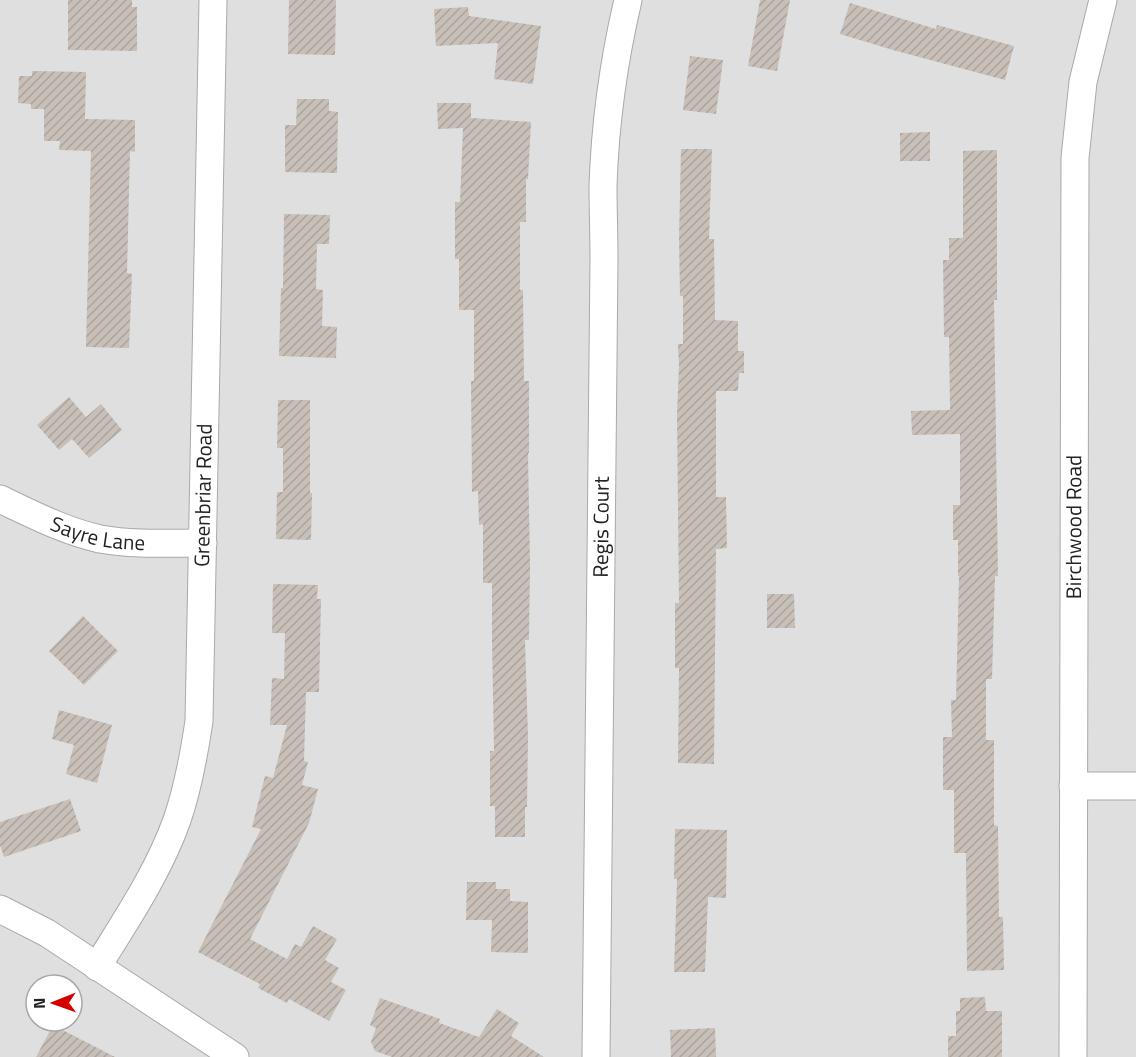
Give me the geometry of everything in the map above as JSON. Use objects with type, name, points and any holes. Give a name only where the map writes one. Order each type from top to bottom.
[{"type":"street","name":"Greenbriar Road","points":[[97,967],[145,889],[177,821],[192,769],[199,721],[213,0]]},
{"type":"street","name":"Regis Court","points":[[596,1057],[603,185],[609,106],[628,0]]},
{"type":"street","name":"Birchwood Road","points":[[1072,1057],[1075,158],[1083,82],[1103,0]]},
{"type":"street","name":"Sayre Lane","points":[[0,499],[57,526],[100,539],[141,543],[203,543]]},
{"type":"street","points":[[1073,786],[1136,786]]},
{"type":"street","points":[[0,909],[46,933],[235,1057]]},
{"type":"shaded area","points":[[0,0],[1136,0],[1136,1057],[0,1057]]},
{"type":"building","points":[[68,0],[132,0],[132,7],[137,7],[137,51],[68,50]]},
{"type":"building","points":[[289,0],[336,0],[335,55],[288,54]]},
{"type":"building","points":[[760,0],[790,0],[777,71],[748,66]]},
{"type":"building","points":[[850,3],[936,29],[937,25],[1014,46],[1005,80],[840,34]]},
{"type":"building","points":[[468,7],[469,16],[541,26],[533,84],[494,79],[498,43],[436,46],[434,9]]},
{"type":"building","points":[[690,56],[723,60],[716,114],[683,110]]},
{"type":"building","points":[[32,71],[86,72],[85,119],[135,120],[135,152],[130,151],[127,273],[132,274],[129,348],[86,347],[91,151],[59,150],[60,141],[44,141],[44,109],[31,109],[31,104],[18,103],[19,76],[32,76]]},
{"type":"building","points":[[297,99],[329,99],[329,111],[338,112],[337,173],[285,172],[285,125],[296,125]]},
{"type":"building","points":[[437,103],[471,103],[471,118],[531,122],[528,179],[526,179],[526,222],[520,222],[524,381],[529,381],[530,565],[529,640],[525,640],[528,737],[525,837],[495,837],[495,806],[490,806],[490,751],[494,751],[492,583],[483,583],[483,524],[479,525],[478,491],[472,492],[471,381],[474,381],[474,310],[459,310],[459,259],[455,259],[455,202],[460,202],[463,128],[438,129]]},
{"type":"building","points":[[930,132],[930,161],[900,161],[900,133]]},
{"type":"building","points":[[681,149],[712,149],[709,239],[714,239],[715,320],[738,321],[738,351],[744,351],[744,373],[739,373],[738,391],[716,391],[716,497],[726,497],[727,548],[716,549],[714,764],[678,763],[679,668],[675,668],[675,603],[679,603],[678,344],[683,344],[683,296],[680,296],[679,239]]},
{"type":"building","points":[[997,150],[997,300],[994,300],[998,576],[995,576],[992,679],[986,679],[986,740],[994,740],[994,825],[998,826],[999,917],[1003,917],[1004,970],[967,971],[966,853],[954,853],[954,790],[943,790],[943,737],[952,737],[951,700],[956,700],[959,576],[958,540],[953,540],[953,505],[960,505],[960,434],[912,435],[911,411],[950,410],[949,337],[944,337],[943,260],[949,260],[949,238],[963,238],[963,151]]},
{"type":"building","points":[[284,214],[330,215],[329,244],[317,244],[316,289],[323,290],[322,326],[337,327],[336,358],[279,356]]},
{"type":"building","points":[[69,397],[86,417],[101,404],[122,430],[89,458],[72,439],[59,450],[37,425]]},
{"type":"building","points":[[278,400],[310,400],[311,540],[276,539],[277,492],[283,492],[283,448],[277,448]]},
{"type":"building","points":[[273,584],[318,585],[317,599],[321,599],[319,692],[306,692],[304,761],[308,762],[302,785],[318,789],[309,823],[250,939],[287,959],[295,944],[301,947],[313,926],[337,939],[325,960],[339,968],[331,982],[346,990],[329,1021],[289,999],[287,1003],[258,988],[260,984],[198,952],[261,829],[252,827],[265,776],[273,778],[287,725],[270,725],[272,678],[284,679],[285,633],[272,633]]},
{"type":"building","points":[[767,594],[794,594],[795,628],[767,628]]},
{"type":"building","points":[[83,616],[118,651],[84,685],[49,651]]},
{"type":"building","points":[[59,710],[112,725],[97,783],[66,774],[74,745],[52,739]]},
{"type":"building","points":[[70,799],[81,831],[4,857],[0,845],[0,822]]},
{"type":"building","points":[[675,829],[727,830],[726,898],[708,897],[705,972],[674,972],[677,879],[674,879]]},
{"type":"building","points":[[467,882],[496,882],[496,889],[510,889],[510,901],[528,902],[528,953],[491,952],[492,920],[466,920]]},
{"type":"building","points":[[985,997],[986,1011],[1002,1011],[1002,1057],[948,1057],[948,1036],[956,1036],[956,1011],[960,1011],[960,998]]},
{"type":"building","points":[[380,998],[440,1019],[439,1023],[479,1037],[497,1009],[519,1023],[511,1036],[544,1057],[392,1057],[375,1051],[371,1042],[376,1028],[370,1025]]},
{"type":"building","points":[[715,1028],[716,1057],[671,1057],[670,1030]]},
{"type":"building","points":[[49,1033],[68,1033],[115,1057],[36,1057]]}]
